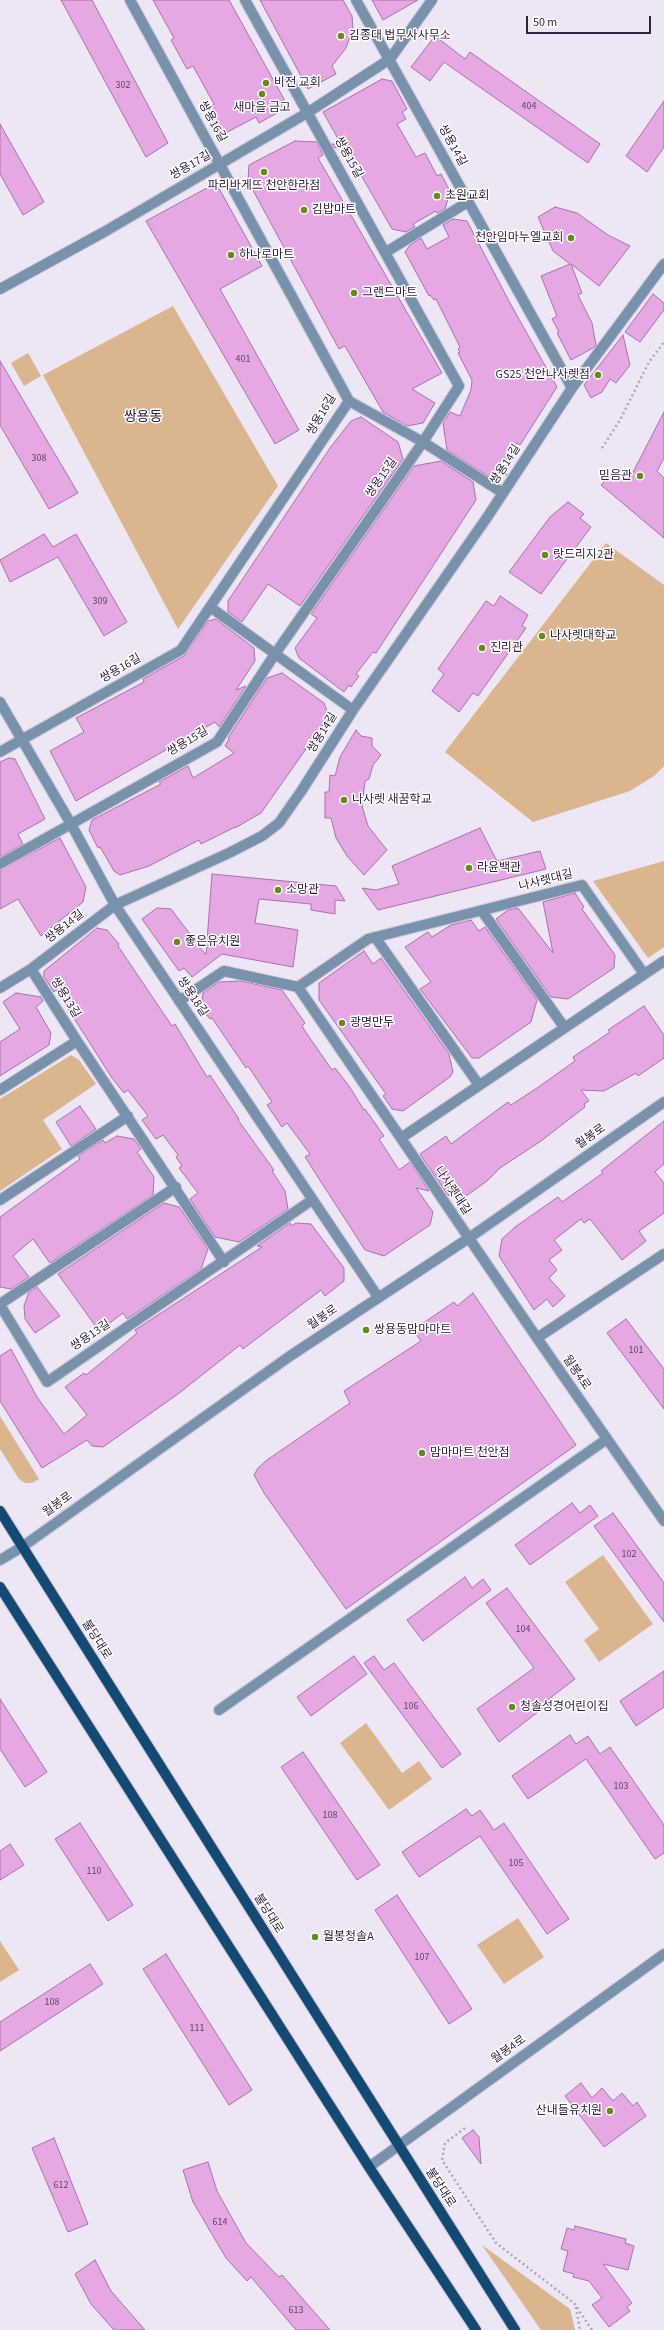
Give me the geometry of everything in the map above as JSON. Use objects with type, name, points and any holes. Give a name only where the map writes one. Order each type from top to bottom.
[{"type":"main road","name":"불당대로","points":[[0,1511],[397,2145],[515,2330]]},
{"type":"main road","points":[[0,1587],[368,2167],[476,2330]]},
{"type":"street","name":"쌍용16길","points":[[0,752],[180,650],[349,401],[130,0]]},
{"type":"street","name":"쌍용15길","points":[[0,864],[217,742],[275,654],[423,442],[458,386],[386,252],[245,0]]},
{"type":"street","name":"쌍용14길","points":[[356,0],[572,388]]},
{"type":"street","name":"쌍용17길","points":[[0,289],[104,232],[307,113],[390,59],[432,0]]},
{"type":"street","points":[[386,252],[468,202]]},
{"type":"street","name":"쌍용14길","points":[[0,988],[31,969],[115,905],[229,853],[262,836],[278,822],[302,790],[353,710],[503,493],[572,388],[664,264]]},
{"type":"street","points":[[349,401],[423,442],[503,493]]},
{"type":"street","points":[[210,607],[353,710]]},
{"type":"street","name":"쌍용18길","points":[[0,702],[71,824],[115,905],[378,1297]]},
{"type":"street","name":"나사렛대길","points":[[469,1238],[298,987],[368,939],[582,885],[644,974]]},
{"type":"street","points":[[482,911],[564,1027]]},
{"type":"street","points":[[375,937],[479,1085]]},
{"type":"street","points":[[401,1138],[664,961]]},
{"type":"street","name":"쌍용13길","points":[[31,969],[77,1042],[176,1187],[224,1262]]},
{"type":"street","points":[[178,1001],[224,971],[298,987]]},
{"type":"street","points":[[0,1090],[77,1042]]},
{"type":"street","name":"월봉로","points":[[0,1560],[22,1547],[290,1356],[469,1238],[664,1102]]},
{"type":"street","points":[[0,1200],[128,1116]]},
{"type":"street","name":"쌍용13길","points":[[176,1187],[0,1305],[47,1382],[224,1262],[312,1200]]},
{"type":"street","name":"월봉4로","points":[[469,1238],[606,1439],[664,1521]]},
{"type":"street","points":[[537,1338],[664,1254]]},
{"type":"street","points":[[219,1710],[606,1439]]},
{"type":"street","name":"월봉4로","points":[[368,2167],[664,1954]]},
{"type":"path","points":[[602,448],[620,420],[650,362],[664,342]]},
{"type":"path","points":[[465,2128],[445,2143],[442,2160],[496,2243],[576,2305],[592,2330]]},
{"type":"path","points":[[576,2305],[580,2330]]},
{"type":"shaded area","points":[[173,306],[278,486],[178,629],[43,375]]},
{"type":"shaded area","points":[[28,353],[41,376],[24,386],[11,363]]},
{"type":"shaded area","points":[[606,543],[664,585],[664,766],[654,776],[630,791],[533,822],[445,752]]},
{"type":"shaded area","points":[[664,861],[664,947],[648,958],[593,881]]},
{"type":"shaded area","points":[[71,1055],[79,1060],[96,1084],[43,1120],[62,1149],[0,1191],[0,1099]]},
{"type":"shaded area","points":[[0,1416],[39,1479],[32,1483],[25,1483],[19,1479],[0,1449]]},
{"type":"shaded area","points":[[603,1555],[653,1624],[599,1662],[584,1640],[599,1629],[565,1582]]},
{"type":"shaded area","points":[[366,1723],[402,1773],[419,1761],[432,1779],[389,1810],[340,1743]]},
{"type":"shaded area","points":[[518,1918],[544,1957],[504,1984],[477,1945]]},
{"type":"shaded area","points":[[0,1941],[19,1970],[0,1982]]},
{"type":"shaded area","points":[[482,2245],[570,2309],[575,2330],[541,2330]]},
{"type":"building","points":[[61,0],[92,0],[168,143],[146,157]]},
{"type":"building","points":[[153,0],[229,0],[284,99],[279,112],[259,123],[256,117],[220,136],[206,109],[214,104],[193,66],[187,69],[171,40],[174,38]]},
{"type":"building","points":[[260,0],[343,0],[352,16],[353,29],[346,48],[332,66],[336,74],[308,89]]},
{"type":"building","points":[[372,0],[418,0],[383,20]]},
{"type":"building","points":[[435,36],[465,59],[470,52],[600,144],[588,163],[444,62],[430,81],[411,67]]},
{"type":"building","points":[[382,79],[392,81],[407,109],[402,112],[406,119],[397,124],[416,157],[425,153],[437,176],[441,174],[450,191],[445,209],[437,213],[436,211],[413,224],[415,227],[406,232],[392,229],[361,175],[358,177],[341,145],[335,148],[332,144],[341,144],[323,112]]},
{"type":"building","points":[[664,101],[664,147],[647,172],[626,156]]},
{"type":"building","points":[[0,124],[44,202],[23,215],[0,174]]},
{"type":"building","points":[[295,141],[317,142],[323,155],[318,158],[442,373],[412,389],[435,403],[423,423],[407,426],[383,412],[345,346],[339,349],[248,181],[249,165]]},
{"type":"building","points":[[216,183],[262,266],[220,289],[299,430],[275,444],[146,221]]},
{"type":"building","points":[[555,207],[577,213],[608,235],[630,246],[599,286],[571,264],[582,293],[578,295],[592,323],[596,345],[571,360],[557,333],[559,332],[552,319],[557,316],[541,276],[570,264],[553,251],[538,217]]},
{"type":"building","points":[[453,219],[467,221],[510,303],[557,387],[520,445],[517,443],[502,466],[507,475],[496,473],[491,478],[447,450],[443,423],[450,412],[460,416],[471,390],[472,380],[458,353],[460,352],[458,349],[460,347],[436,299],[434,300],[430,295],[429,296],[405,252],[410,245],[421,238],[427,249],[449,237],[443,225]]},
{"type":"building","points":[[653,294],[664,303],[664,310],[640,342],[625,332]]},
{"type":"building","points":[[623,335],[630,365],[616,383],[610,379],[602,392],[591,398],[584,385]]},
{"type":"building","points":[[0,361],[78,493],[49,509],[0,425]]},
{"type":"building","name":"믿음관","points":[[664,412],[664,458],[657,471],[664,478],[664,538],[601,485],[616,470],[628,482]]},
{"type":"building","points":[[361,417],[398,442],[403,459],[300,606],[268,584],[242,622],[228,612],[228,601],[330,448],[351,421]]},
{"type":"building","points":[[441,461],[473,482],[476,500],[376,653],[373,652],[356,674],[359,676],[351,687],[349,685],[344,692],[299,658],[295,648],[317,618],[311,614],[414,466]]},
{"type":"building","name":"랏드리지2관","points":[[568,502],[584,514],[580,518],[591,527],[541,594],[509,572],[550,517]]},
{"type":"building","points":[[44,534],[53,547],[76,534],[127,622],[104,636],[58,557],[10,582],[0,560]]},
{"type":"building","name":"진리관","points":[[500,596],[528,615],[522,626],[526,628],[478,696],[473,693],[459,712],[432,691],[444,674],[438,669],[486,601],[494,606]]},
{"type":"building","points":[[216,619],[254,648],[255,661],[236,690],[246,686],[219,727],[215,722],[76,801],[50,751],[84,732],[76,718],[144,682],[143,679],[184,656],[208,621]]},
{"type":"building","points":[[282,673],[324,703],[329,716],[261,813],[235,828],[201,844],[199,840],[149,866],[120,875],[114,871],[100,847],[98,848],[89,830],[92,820],[161,784],[159,782],[188,766],[193,778],[234,753],[225,746],[229,739],[228,738],[267,678]]},
{"type":"building","name":"나사렛 새꿈학교","points":[[356,730],[361,736],[372,738],[372,746],[381,755],[373,765],[369,779],[365,781],[362,806],[368,826],[387,850],[364,875],[347,856],[336,838],[331,818],[325,818],[325,792],[329,792],[330,775],[335,776],[340,757]]},
{"type":"building","points":[[9,758],[15,759],[45,819],[18,834],[23,844],[0,857],[0,762]]},
{"type":"building","name":"라윤백관","points":[[480,828],[497,861],[540,851],[546,869],[378,910],[362,888],[376,890],[399,884],[392,866]]},
{"type":"building","points":[[60,838],[86,887],[83,902],[41,936],[18,899],[0,909],[0,870]]},
{"type":"building","points":[[212,874],[336,886],[345,901],[335,900],[335,914],[311,910],[311,904],[259,899],[255,923],[298,930],[293,967],[222,954],[192,977],[184,968],[179,971],[142,919],[157,908],[171,909],[206,955]]},
{"type":"building","points":[[575,893],[584,907],[582,909],[615,955],[614,968],[568,999],[551,997],[496,919],[508,910],[518,908],[553,953],[543,902]]},
{"type":"building","points":[[471,920],[479,931],[485,927],[537,1000],[531,1022],[479,1058],[472,1058],[420,989],[431,982],[405,947],[428,932],[432,937],[451,925]]},
{"type":"building","points":[[97,928],[107,930],[119,944],[118,946],[172,1026],[175,1024],[207,1077],[210,1075],[239,1119],[238,1120],[274,1170],[272,1171],[285,1191],[288,1209],[239,1242],[215,1237],[190,1199],[198,1193],[179,1168],[182,1166],[176,1157],[178,1155],[163,1135],[156,1139],[142,1120],[148,1116],[128,1090],[124,1093],[112,1078],[56,990],[54,992],[44,977],[44,971]]},
{"type":"building","points":[[364,951],[373,964],[381,958],[449,1054],[453,1072],[450,1077],[403,1111],[392,1109],[383,1096],[386,1094],[319,1000],[319,983]]},
{"type":"building","points":[[241,981],[282,990],[305,1023],[302,1026],[305,1031],[332,1070],[335,1068],[384,1136],[379,1139],[399,1170],[410,1162],[429,1191],[416,1188],[433,1212],[430,1225],[384,1256],[365,1250],[305,1157],[310,1154],[287,1123],[282,1127],[267,1105],[272,1102],[248,1066],[246,1068],[212,1018],[210,1019],[201,1008],[203,993],[219,982]]},
{"type":"building","points":[[16,993],[41,997],[43,1001],[36,1007],[51,1033],[49,1045],[0,1076],[0,1042],[20,1029],[3,1002]]},
{"type":"building","points":[[644,1006],[664,1035],[664,1058],[638,1076],[636,1073],[604,1091],[581,1090],[589,1101],[584,1104],[585,1107],[541,1141],[500,1168],[487,1181],[462,1199],[448,1195],[420,1154],[446,1136],[451,1144],[508,1102],[511,1105],[537,1088],[575,1061],[573,1057],[610,1032],[608,1030]]},
{"type":"building","points":[[80,1106],[96,1129],[71,1146],[56,1122]]},
{"type":"building","points":[[664,1121],[664,1164],[655,1172],[664,1183],[664,1213],[639,1231],[646,1241],[622,1260],[590,1219],[584,1223],[581,1219],[554,1240],[562,1250],[549,1260],[557,1270],[549,1278],[565,1296],[553,1307],[547,1299],[534,1310],[499,1256],[502,1239],[515,1227],[558,1197],[562,1202],[603,1173],[601,1171]]},
{"type":"building","points":[[117,1136],[134,1139],[141,1149],[137,1152],[154,1177],[153,1195],[50,1263],[33,1239],[13,1256],[29,1277],[11,1289],[0,1287],[0,1217],[80,1159],[78,1156],[103,1140],[105,1143]]},
{"type":"building","points":[[164,1203],[179,1207],[208,1249],[201,1269],[127,1319],[123,1313],[99,1331],[58,1274]]},
{"type":"building","points":[[290,1223],[291,1226],[296,1223],[311,1224],[344,1268],[344,1281],[325,1296],[321,1290],[243,1349],[240,1345],[178,1394],[103,1447],[92,1446],[87,1440],[42,1468],[0,1401],[0,1356],[11,1349],[37,1397],[64,1434],[87,1415],[65,1387],[84,1373],[86,1375],[117,1350],[137,1333],[135,1330],[262,1247],[257,1246]]},
{"type":"building","points":[[37,1287],[60,1316],[35,1333],[25,1319],[24,1306],[29,1292]]},
{"type":"building","name":"맘마마트 천안점","points":[[473,1293],[576,1445],[346,1609],[264,1493],[254,1475],[258,1468],[267,1460],[350,1403],[344,1391],[421,1341],[413,1330],[454,1302],[457,1306]]},
{"type":"building","points":[[626,1319],[664,1369],[664,1409],[607,1333]]},
{"type":"building","points":[[572,1503],[580,1513],[590,1505],[598,1516],[530,1565],[515,1545]]},
{"type":"building","points":[[613,1513],[664,1583],[664,1622],[594,1526]]},
{"type":"building","points":[[465,1577],[472,1588],[483,1579],[491,1590],[423,1641],[407,1620]]},
{"type":"building","points":[[507,1588],[575,1679],[545,1702],[547,1705],[499,1742],[477,1709],[534,1668],[486,1603]]},
{"type":"building","points":[[354,1656],[367,1674],[311,1716],[297,1697]]},
{"type":"building","points":[[374,1656],[384,1670],[394,1663],[461,1754],[442,1768],[364,1663]]},
{"type":"building","points":[[664,1671],[664,1707],[636,1726],[620,1701]]},
{"type":"building","points":[[0,1699],[47,1772],[25,1787],[0,1749]]},
{"type":"building","points":[[570,1735],[576,1744],[588,1736],[600,1754],[610,1747],[664,1825],[664,1853],[655,1859],[586,1759],[528,1799],[512,1776]]},
{"type":"building","points":[[303,1752],[380,1865],[357,1880],[281,1767]]},
{"type":"building","points":[[466,1809],[472,1816],[480,1810],[494,1830],[504,1823],[569,1919],[547,1934],[480,1836],[419,1877],[402,1852]]},
{"type":"building","points":[[80,1823],[133,1905],[108,1921],[55,1839]]},
{"type":"building","points":[[10,1844],[24,1865],[0,1880],[0,1851]]},
{"type":"building","points":[[397,1895],[472,2009],[449,2024],[375,1910]]},
{"type":"building","points":[[166,1954],[252,2090],[229,2105],[143,1969]]},
{"type":"building","points":[[90,1964],[103,1984],[0,2051],[0,2022]]},
{"type":"building","name":"산내들유치원","points":[[581,2083],[592,2098],[602,2088],[613,2101],[622,2093],[633,2106],[637,2102],[646,2116],[604,2147],[565,2096]]},
{"type":"building","points":[[473,2130],[479,2137],[481,2164],[462,2138]]},
{"type":"building","points":[[54,2138],[88,2224],[68,2232],[32,2148]]},
{"type":"building","points":[[208,2162],[217,2191],[246,2243],[279,2277],[282,2275],[330,2330],[296,2330],[251,2277],[247,2281],[226,2258],[193,2202],[183,2170]]},
{"type":"building","points":[[575,2226],[626,2239],[625,2243],[634,2246],[628,2270],[603,2264],[632,2303],[627,2307],[630,2311],[609,2327],[592,2305],[602,2298],[589,2281],[573,2277],[574,2274],[563,2271],[568,2251],[561,2249],[567,2228],[574,2230]]},
{"type":"building","points":[[95,2260],[111,2291],[145,2330],[114,2330],[91,2304],[75,2274]]},
{"type":"place","name":"김종대 법무사사무소","points":[[341,36]]},
{"type":"place","name":"비전 교회","points":[[266,83]]},
{"type":"place","name":"새마을 금고","points":[[262,94]]},
{"type":"place","name":"파리바게뜨 천안한라점","points":[[264,172]]},
{"type":"place","name":"초원교회","points":[[437,196]]},
{"type":"place","name":"김밥마트","points":[[304,210]]},
{"type":"place","name":"천안임마누엘교회","points":[[571,238]]},
{"type":"place","name":"하나로마트","points":[[231,255]]},
{"type":"place","name":"그랜드마트","points":[[354,293]]},
{"type":"place","name":"GS25 천안나사렛점","points":[[598,375]]},
{"type":"place","name":"믿음관","points":[[640,476]]},
{"type":"place","name":"랏드리지2관","points":[[545,555]]},
{"type":"place","name":"나사렛대학교","points":[[542,636]]},
{"type":"place","name":"진리관","points":[[482,648]]},
{"type":"place","name":"나사렛 새꿈학교","points":[[344,800]]},
{"type":"place","name":"라윤백관","points":[[469,868]]},
{"type":"place","name":"소망관","points":[[278,890]]},
{"type":"place","name":"좋은유치원","points":[[177,942]]},
{"type":"place","name":"광명만두","points":[[342,1023]]},
{"type":"place","name":"쌍용동맘마마트","points":[[366,1330]]},
{"type":"place","name":"맘마마트 천안점","points":[[422,1453]]},
{"type":"place","name":"청솔성경어린이집","points":[[512,1707]]},
{"type":"place","name":"월봉청솔A","points":[[315,1937]]},
{"type":"place","name":"산내들유치원","points":[[610,2111]]},
{"type":"district","name":"쌍용동","points":[[143,418]]}]
